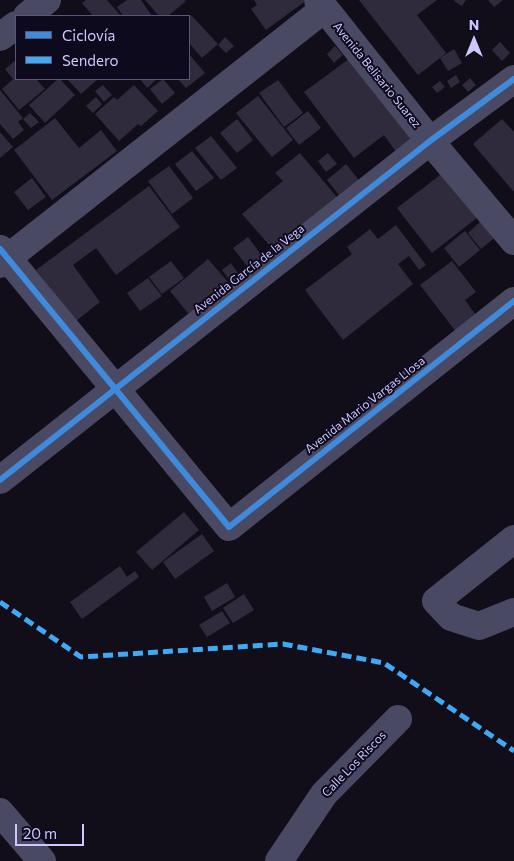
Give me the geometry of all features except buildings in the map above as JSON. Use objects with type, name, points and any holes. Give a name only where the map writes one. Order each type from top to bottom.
[{"type":"street","points":[[28,15],[48,0]]},
{"type":"street","points":[[115,388],[2,257],[321,4]]},
{"type":"street","name":"Avenida Belisario Suarez","points":[[321,4],[430,141],[514,241]]},
{"type":"street","points":[[0,37],[15,26]]},
{"type":"street","name":"Avenida García de la Vega","points":[[0,480],[430,141],[514,79]]},
{"type":"street","name":"Avenida Mario Vargas Llosa","points":[[115,388],[229,527],[514,301]]},
{"type":"street","points":[[514,539],[436,600],[452,617],[479,626],[514,612]]},
{"type":"street","name":"Calle Los Riscos","points":[[279,861],[324,794],[398,719]]},
{"type":"street","points":[[0,812],[42,861]]},
{"type":"marked path","points":[[0,602],[81,657],[283,644],[384,663],[514,751]]},
{"type":"cycle path","points":[[0,480],[430,141],[514,79]]},
{"type":"cycle path","points":[[0,249],[229,527],[514,301]]}]
